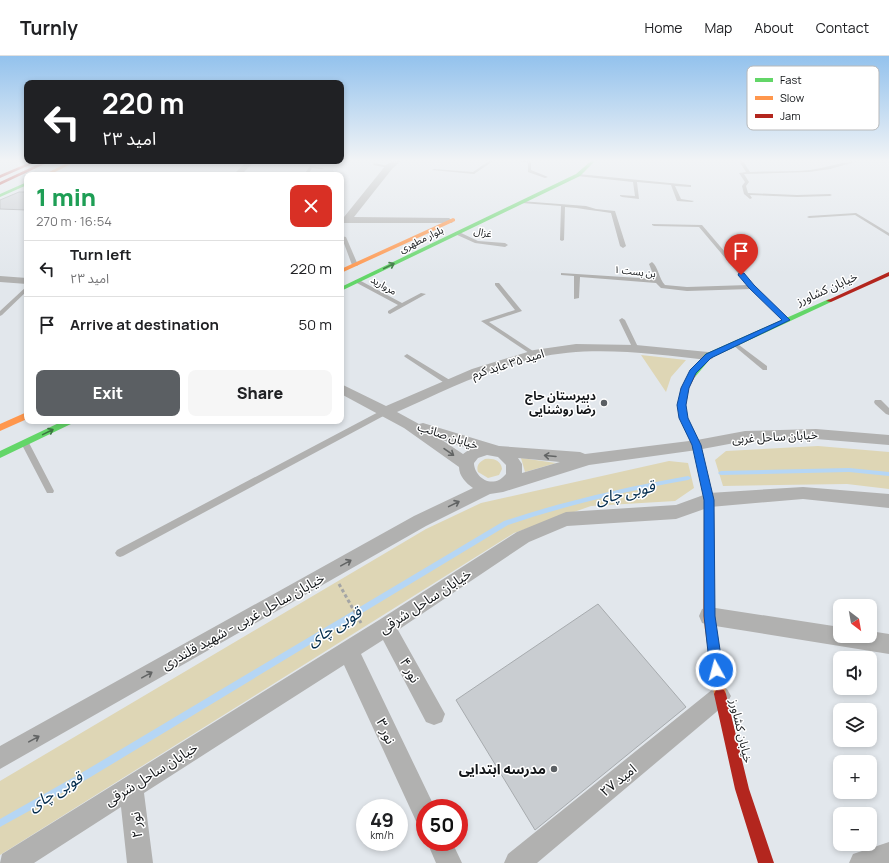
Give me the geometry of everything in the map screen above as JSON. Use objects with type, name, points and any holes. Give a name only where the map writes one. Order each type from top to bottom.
[{"type":"main road","name":"بلوار مطهری","points":[[344,288],[529,199]]},
{"type":"main road","name":"بلوار مطهری","points":[[344,270],[463,215]]},
{"type":"main road","name":"خیابان کشاورز","points":[[766,863],[742,789],[720,696],[709,616],[709,500],[696,445],[683,418],[682,397],[693,372],[708,356],[889,275]]},
{"type":"main road","points":[[0,428],[24,416]]},
{"type":"main road","points":[[0,455],[64,424]]},
{"type":"street","points":[[344,220],[362,199]]},
{"type":"street","points":[[344,220],[449,221]]},
{"type":"street","points":[[0,279],[24,281]]},
{"type":"street","name":"امید ۳۵ عابد کرم","points":[[386,412],[477,372],[534,354],[576,348],[636,349],[708,356]]},
{"type":"street","name":"خیابان صائب","points":[[344,390],[409,424],[466,464]]},
{"type":"street","name":"خیابان صائب","points":[[409,424],[494,450]]},
{"type":"street","name":"خیابان ساحل غربی","points":[[504,485],[589,459],[696,445],[745,436],[816,434],[889,440]]},
{"type":"street","points":[[481,450],[494,450],[511,459],[515,470],[510,481],[504,485],[488,488],[473,482],[468,476],[466,464],[471,455],[481,450]]},
{"type":"street","name":"خیابان ساحل غربی","points":[[494,450],[589,459]]},
{"type":"street","name":"خیابان ساحل غربی - شهید قلندری","points":[[0,758],[420,521],[488,488]]},
{"type":"street","name":"خیابان ساحل شرقی","points":[[11,863],[369,638],[523,537],[566,519],[676,512],[709,500],[803,492],[889,501]]},
{"type":"street","points":[[709,616],[889,644]]},
{"type":"street","name":"نور ۴","points":[[386,627],[434,714]]},
{"type":"street","name":"نور ۳","points":[[348,650],[419,799]]},
{"type":"street","name":"امید ۲۷","points":[[517,863],[720,696]]},
{"type":"street","name":"نور ۲","points":[[132,787],[140,863]]},
{"type":"street","points":[[443,851],[449,863]]},
{"type":"street","points":[[862,863],[889,855]]},
{"type":"lane","points":[[678,199],[679,200],[692,200]]},
{"type":"lane","points":[[522,202],[586,207],[595,210],[613,212],[623,246]]},
{"type":"lane","points":[[562,240],[563,205]]},
{"type":"lane","points":[[809,216],[856,214],[889,235]]},
{"type":"lane","points":[[654,225],[700,226],[752,287],[787,320]]},
{"type":"lane","name":"غزال","points":[[457,233],[477,242],[505,245]]},
{"type":"lane","points":[[344,237],[355,264]]},
{"type":"lane","points":[[652,264],[658,281]]},
{"type":"lane","name":"بن بست ۱","points":[[563,274],[658,281],[663,287],[687,289],[752,287]]},
{"type":"lane","points":[[576,275],[576,298]]},
{"type":"lane","name":"مروارید","points":[[358,281],[402,305]]},
{"type":"lane","points":[[497,284],[519,311],[484,321],[534,354]]},
{"type":"lane","points":[[0,314],[24,291]]},
{"type":"lane","points":[[390,312],[423,294]]},
{"type":"lane","points":[[622,320],[636,349]]},
{"type":"lane","points":[[735,344],[765,368]]},
{"type":"lane","points":[[407,356],[451,384]]},
{"type":"lane","points":[[878,402],[889,412]]},
{"type":"lane","points":[[120,553],[386,412]]},
{"type":"lane","points":[[25,443],[50,491]]},
{"type":"path","points":[[331,571],[369,638]]},
{"type":"shaded area","points":[[641,355],[686,360],[671,377],[666,392]]},
{"type":"shaded area","points":[[818,446],[889,452],[889,489],[847,484],[723,486],[715,460],[726,451]]},
{"type":"shaded area","points":[[521,458],[556,463],[525,472]]},
{"type":"shaded area","points":[[485,459],[494,459],[500,464],[502,469],[499,475],[488,478],[478,472],[478,464]]},
{"type":"shaded area","points":[[669,461],[688,463],[694,488],[675,501],[591,506],[514,533],[0,855],[0,781],[426,529],[481,503]]},
{"type":"building","points":[[24,199],[24,210],[0,209],[0,200]]},
{"type":"building","name":"مدرسه ابتدایی","points":[[598,604],[686,707],[535,830],[456,700]]},
{"type":"waterway","name":"قوبی چای","points":[[721,473],[849,470],[889,474]]},
{"type":"waterway","name":"قوبی چای","points":[[0,823],[86,775],[506,523],[596,497],[688,478]]},
{"type":"traffic: fast","points":[[344,288],[529,199]]},
{"type":"traffic: fast","points":[[692,375],[708,356],[829,301]]},
{"type":"traffic: fast","points":[[0,455],[64,424]]},
{"type":"traffic: slow","points":[[344,270],[453,220]]},
{"type":"traffic: slow","points":[[692,375],[685,388],[682,405],[683,417],[697,445],[709,500],[709,616],[720,694]]},
{"type":"traffic: slow","points":[[0,428],[24,416]]},
{"type":"traffic: jam","points":[[829,301],[889,274]]},
{"type":"traffic: jam","points":[[720,694],[742,789],[766,863]]},
{"type":"place","name":"دبیرستان حاج رضا روشنایی","points":[[604,403]]},
{"type":"place","name":"مدرسه ابتدایی","points":[[554,769]]},
{"type":"route","points":[[716,670],[709,616],[709,500],[696,445],[683,418],[682,397],[693,372],[708,356],[787,320],[741,275]]}]
